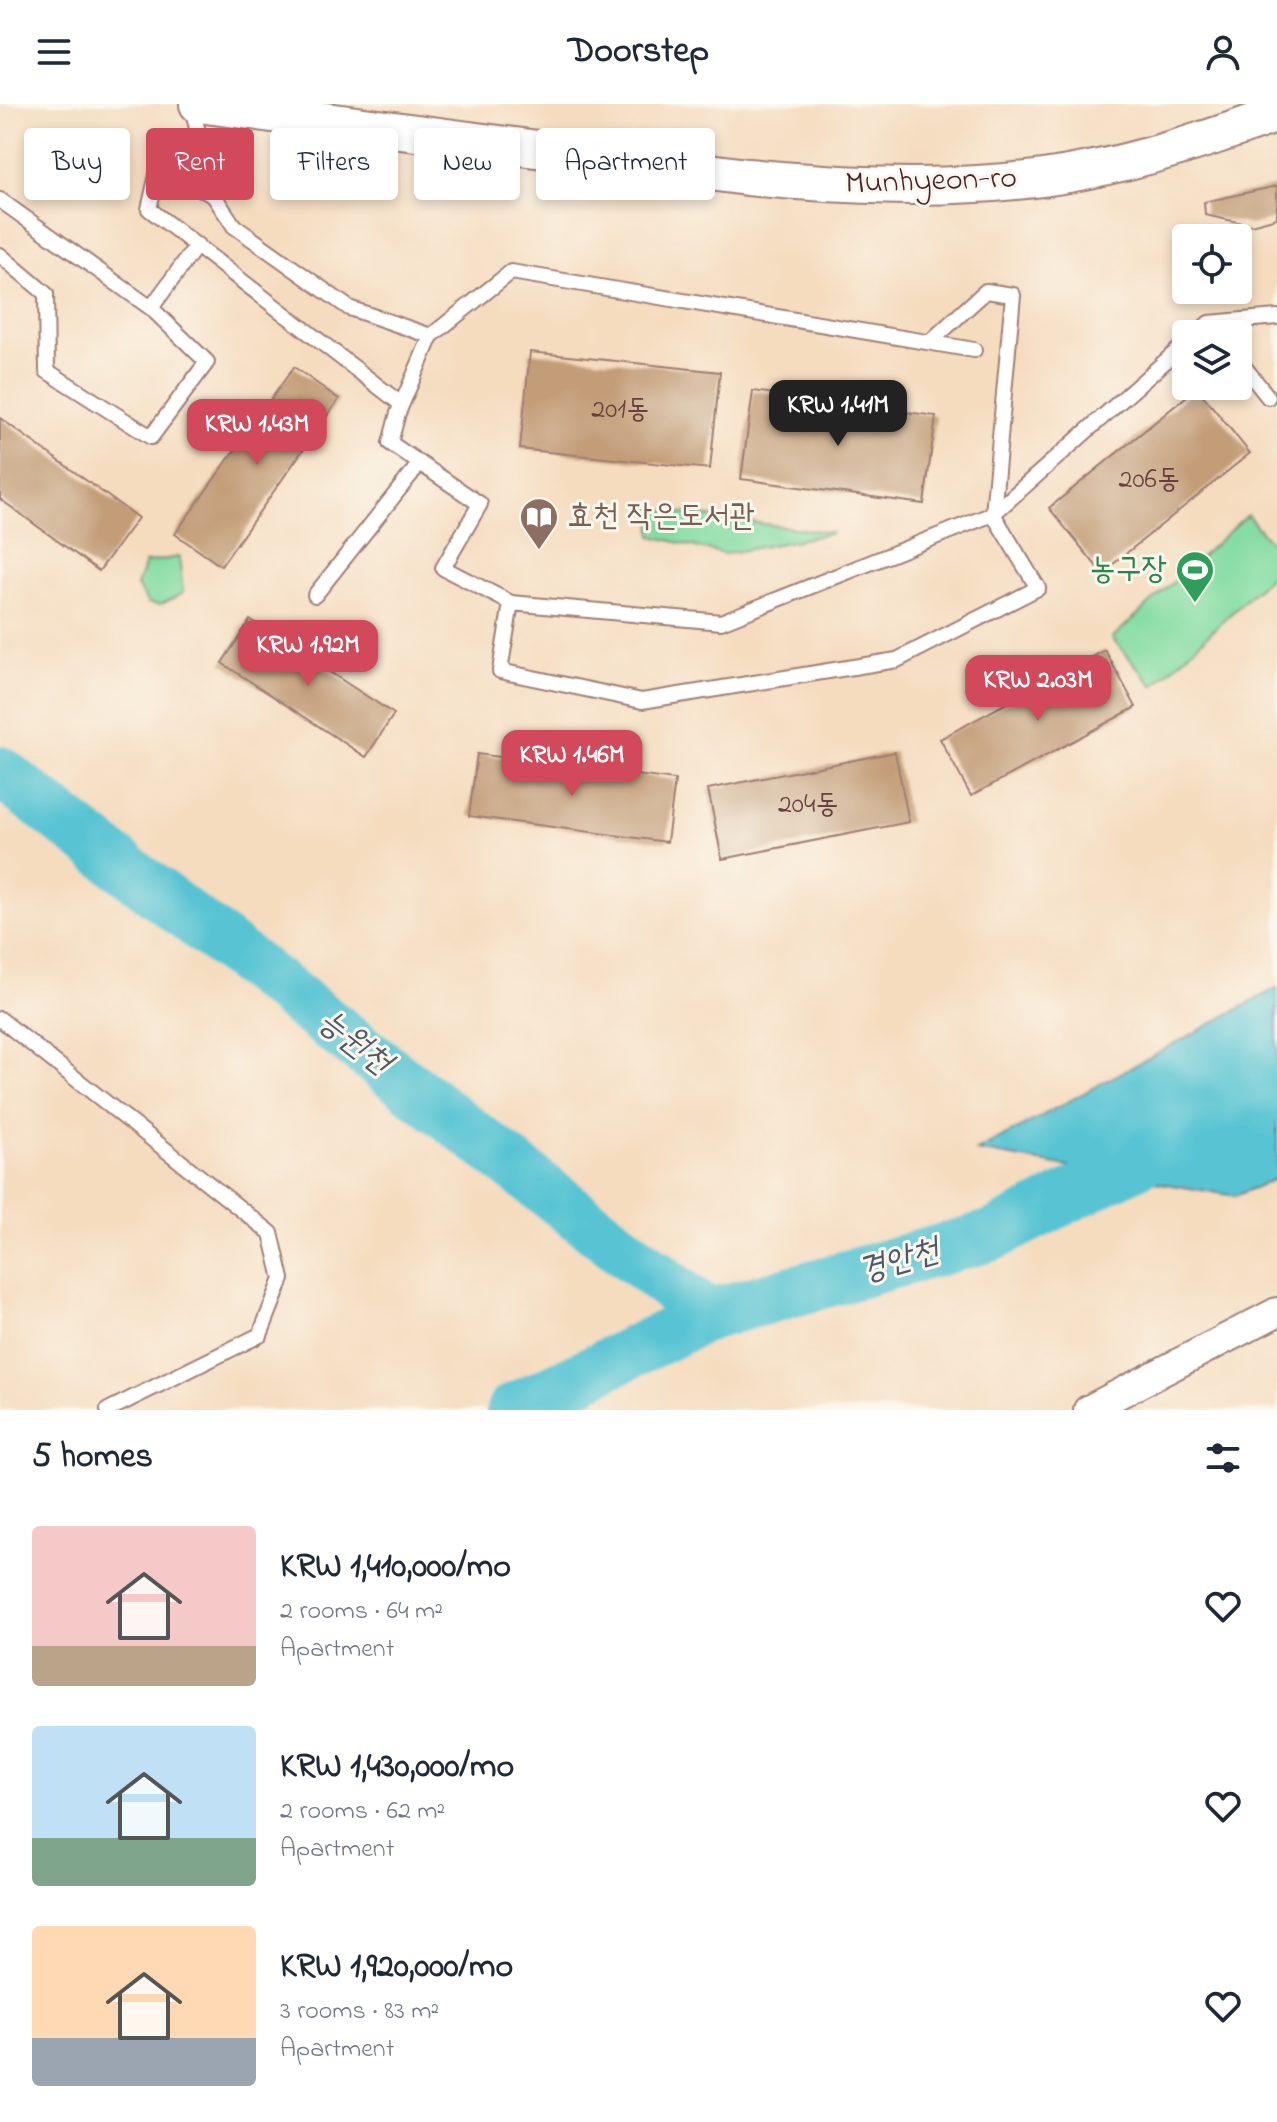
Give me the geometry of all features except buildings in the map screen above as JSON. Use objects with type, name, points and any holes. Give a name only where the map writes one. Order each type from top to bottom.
[{"type":"street","name":"Munhyeon-ro","points":[[198,104],[747,177],[830,185],[945,186],[1043,178],[1131,161],[1271,119]]},
{"type":"street","points":[[1088,1410],[1277,1312]]},
{"type":"lane","points":[[191,104],[197,128]]},
{"type":"lane","points":[[0,200],[151,308],[207,362],[151,437],[47,371],[46,294],[0,255]]},
{"type":"lane","points":[[151,200],[149,209],[401,404]]},
{"type":"lane","points":[[217,200],[234,226],[349,308],[431,336]]},
{"type":"lane","points":[[151,308],[197,245]]},
{"type":"lane","points":[[974,350],[511,272],[431,336],[401,404],[390,443],[480,504],[443,568],[511,603],[721,622],[993,514],[1172,355]]},
{"type":"lane","points":[[511,603],[500,671],[642,701],[897,660],[1038,588],[993,514],[1013,295],[986,291],[930,342]]},
{"type":"lane","points":[[1252,322],[1277,317]]},
{"type":"lane","points":[[1252,377],[1268,397]]},
{"type":"lane","points":[[315,595],[420,463]]},
{"type":"lane","points":[[0,1019],[271,1233],[282,1279],[260,1335],[108,1410]]},
{"type":"green space","points":[[651,509],[833,533],[724,554],[652,536]]},
{"type":"green space","name":"농구장","points":[[1247,515],[1277,550],[1277,570],[1154,686],[1112,638]]},
{"type":"green space","points":[[179,557],[183,593],[160,605],[148,603],[137,586],[145,563]]},
{"type":"water","points":[[1277,988],[1277,1178],[1235,1196],[977,1151]]},
{"type":"waterway","name":"능원천","points":[[0,772],[708,1315]]},
{"type":"waterway","name":"경안천","points":[[512,1410],[708,1315],[993,1235],[1277,1092]]},
{"type":"place","name":"효천 작은도서관","points":[[539,551]]},
{"type":"place","name":"농구장","points":[[1195,604]]}]
